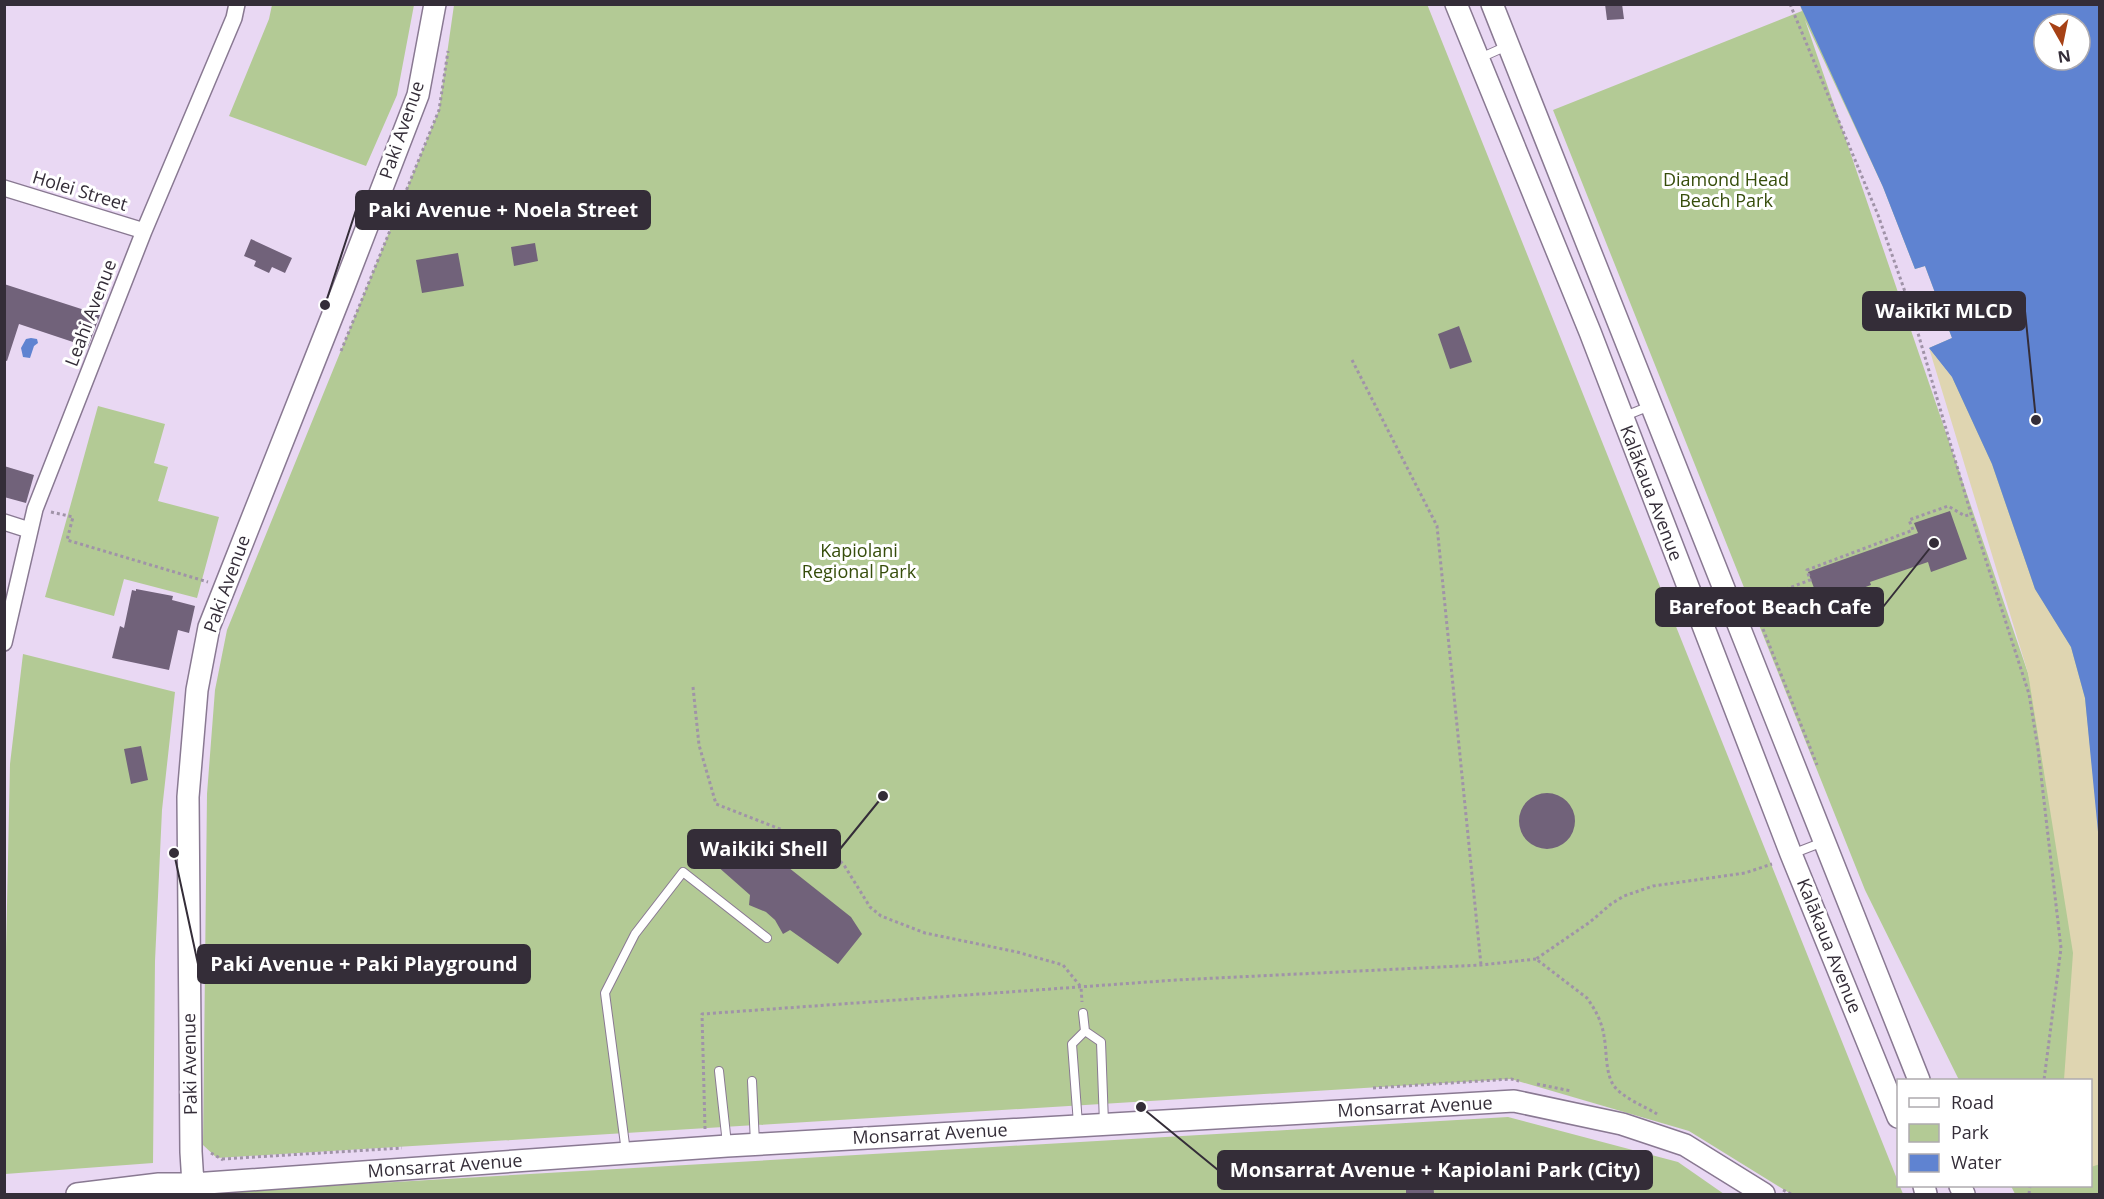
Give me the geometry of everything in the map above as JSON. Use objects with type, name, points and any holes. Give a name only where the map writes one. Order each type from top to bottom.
[{"type":"street","name":"Leahi Avenue","points":[[4,643],[35,508],[144,231],[234,18],[237,4]]},
{"type":"street","name":"Paki Avenue","points":[[194,1189],[190,1135],[188,796],[197,690],[209,627],[418,94],[435,4]]},
{"type":"street","name":"Kalākaua Avenue","points":[[1456,4],[1590,332],[1791,854],[1897,1112]]},
{"type":"street","name":"Kalākaua Avenue","points":[[1492,4],[1919,1079]]},
{"type":"street","name":"Holei Street","points":[[4,188],[144,231]]},
{"type":"street","points":[[4,522],[29,530]]},
{"type":"street","name":"Monsarrat Avenue","points":[[77,1194],[159,1184],[194,1189],[755,1144],[1514,1101],[1622,1124],[1685,1145],[1764,1194]]},
{"type":"lane","points":[[1478,59],[1509,46]]},
{"type":"lane","points":[[1622,417],[1651,406]]},
{"type":"lane","points":[[1791,854],[1824,841]]},
{"type":"lane","points":[[626,1153],[605,993],[635,934],[683,872],[767,938]]},
{"type":"lane","points":[[1083,1013],[1085,1031],[1101,1042],[1104,1124]]},
{"type":"lane","points":[[1078,1126],[1072,1044],[1085,1031]]},
{"type":"lane","points":[[719,1071],[727,1146]]},
{"type":"lane","points":[[752,1081],[755,1144]]},
{"type":"path","points":[[1790,4],[1878,215],[1910,306],[1971,514],[2029,694],[2038,749],[2061,948],[2044,1079]]},
{"type":"path","points":[[338,358],[439,110],[447,51]]},
{"type":"path","points":[[1352,360],[1437,526],[1481,965]]},
{"type":"path","points":[[1752,602],[1810,580],[1807,570],[1913,530],[1910,520],[1948,506],[1965,516],[1971,514]]},
{"type":"path","points":[[46,511],[73,517],[67,540],[225,586]]},
{"type":"path","points":[[693,687],[699,745],[716,804],[826,847],[844,865],[870,907],[881,916],[926,933],[1017,952],[1063,965],[1081,987]]},
{"type":"path","points":[[695,1130],[706,1129],[702,1014],[1081,987],[1481,965],[1536,959],[1624,896],[1653,886],[1745,873],[1772,864]]},
{"type":"path","points":[[1536,959],[1587,998],[1592,1005],[1604,1033],[1610,1078],[1621,1092]]},
{"type":"path","points":[[209,1151],[224,1161],[409,1148]]},
{"type":"green space","name":"Kapiolani Regional Park","points":[[1427,4],[1897,1179],[1897,1187],[1900,1187],[1903,1194],[1791,1194],[1689,1131],[1511,1079],[217,1158],[203,1145],[207,794],[215,690],[227,630],[439,110],[454,5]]},
{"type":"green space","points":[[272,5],[414,5],[397,95],[366,166],[229,116],[269,19]]},
{"type":"green space","name":"Diamond Head Beach Park","points":[[1800,5],[2099,5],[2099,842],[1952,377],[1929,348],[1952,338],[1925,266],[1915,269],[1883,187],[1805,20],[2028,673],[2099,989],[2099,1194],[2015,1194],[2012,1187],[2092,1187],[2092,1079],[1959,1079],[1865,890],[1553,110],[1802,11]]},
{"type":"green space","points":[[98,406],[165,424],[154,463],[168,467],[158,501],[219,517],[197,598],[124,579],[114,616],[45,597]]},
{"type":"green space","points":[[23,654],[175,692],[162,810],[155,961],[153,1163],[5,1174],[5,998],[10,764]]},
{"type":"green space","points":[[1508,1117],[1678,1162],[1724,1194],[223,1194],[223,1192]]},
{"type":"sand","points":[[1929,348],[1952,377],[1992,464],[2035,589],[2071,647],[2085,698],[2100,842],[2100,1164],[2092,1167],[2092,1079],[2064,1079],[2073,953],[2028,673]]},
{"type":"water","points":[[1800,5],[2099,5],[2099,842],[2085,698],[2071,647],[2035,589],[1992,464],[1952,377],[1929,348],[1952,338],[1925,266],[1915,269],[1883,187]]},
{"type":"water","points":[[26,339],[37,339],[38,343],[34,346],[30,358],[23,357],[21,348]]},
{"type":"building","points":[[1605,4],[1622,4],[1624,19],[1607,20]]},
{"type":"building","points":[[251,239],[292,258],[285,273],[272,267],[269,273],[254,266],[256,261],[244,256]]},
{"type":"building","points":[[535,243],[538,261],[514,266],[511,247]]},
{"type":"building","points":[[458,253],[464,286],[422,293],[416,260]]},
{"type":"building","points":[[4,284],[100,315],[88,347],[19,324],[7,361],[4,360]]},
{"type":"building","points":[[1459,326],[1472,362],[1450,369],[1438,334]]},
{"type":"building","points":[[4,466],[34,475],[26,503],[4,497]]},
{"type":"building","points":[[1950,511],[1967,559],[1931,572],[1928,562],[1870,582],[1871,585],[1820,604],[1808,572],[1918,533],[1914,523]]},
{"type":"building","points":[[136,589],[173,596],[172,600],[195,606],[189,633],[178,630],[169,670],[112,658],[120,626],[124,628],[132,590],[136,591]]},
{"type":"building","points":[[141,746],[148,780],[131,784],[124,749]]},
{"type":"building","points":[[1547,793],[1558,795],[1567,801],[1573,810],[1575,821],[1573,832],[1567,841],[1558,847],[1547,849],[1536,847],[1527,841],[1521,832],[1519,821],[1521,810],[1527,801],[1536,795]]},
{"type":"building","points":[[724,830],[745,833],[851,917],[862,934],[838,964],[790,930],[783,934],[775,920],[766,912],[749,905],[750,895],[708,858]]},
{"type":"building","points":[[1433,1178],[1434,1194],[1406,1194],[1406,1179]]},
{"type":"place","name":"Paki Avenue + Noela Street","points":[[325,305]]},
{"type":"place","name":"Waikīkī MLCD","points":[[2036,420]]},
{"type":"place","name":"Barefoot Beach Cafe","points":[[1934,543]]},
{"type":"place","name":"Waikiki Shell","points":[[883,796]]},
{"type":"place","name":"Paki Avenue + Paki Playground","points":[[174,853]]},
{"type":"place","name":"Monsarrat Avenue + Kapiolani Park (City)","points":[[1141,1107]]}]
